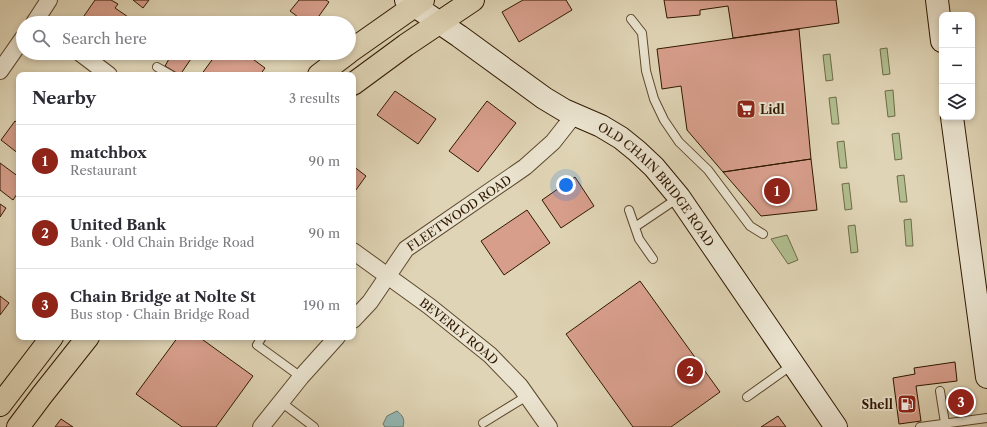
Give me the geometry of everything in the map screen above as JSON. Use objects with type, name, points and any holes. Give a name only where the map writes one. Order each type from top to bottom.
[{"type":"main road","points":[[356,82],[438,22],[473,0]]},
{"type":"main road","points":[[937,0],[939,16]]},
{"type":"main road","points":[[356,47],[414,2]]},
{"type":"main road","name":"OLD CHAIN BRIDGE ROAD","points":[[414,2],[438,22],[533,92],[554,104],[612,132],[629,144],[654,167],[679,197],[836,427]]},
{"type":"main road","points":[[323,72],[339,60]]},
{"type":"main road","points":[[952,120],[984,345],[987,377]]},
{"type":"main road","points":[[0,405],[50,340]]},
{"type":"main road","points":[[18,427],[86,340]]},
{"type":"street","points":[[40,16],[49,0]]},
{"type":"street","points":[[0,71],[16,48]]},
{"type":"street","points":[[89,60],[105,72]]},
{"type":"street","name":"FLEETWOOD ROAD","points":[[356,317],[370,302],[406,249],[525,167],[553,142],[575,114]]},
{"type":"street","name":"BEVERLY ROAD","points":[[356,253],[478,344],[502,366],[528,396],[549,427]]},
{"type":"street","points":[[261,427],[301,377],[334,340]]},
{"type":"lane","points":[[631,19],[642,33],[646,71],[654,99],[664,120],[679,142],[708,170],[750,226],[763,234]]},
{"type":"lane","points":[[157,67],[166,72]]},
{"type":"lane","points":[[635,227],[679,197]]},
{"type":"lane","points":[[629,210],[639,239],[653,259]]},
{"type":"lane","points":[[260,340],[257,345],[301,377]]},
{"type":"lane","points":[[747,398],[793,364]]},
{"type":"lane","points":[[940,391],[945,423]]},
{"type":"lane","points":[[483,423],[528,396]]},
{"type":"lane","points":[[281,402],[314,427]]},
{"type":"lane","points":[[920,427],[987,418]]},
{"type":"green space","points":[[887,48],[890,74],[883,75],[880,49]]},
{"type":"green space","points":[[830,54],[833,80],[826,81],[823,55]]},
{"type":"green space","points":[[893,90],[895,116],[888,117],[885,91]]},
{"type":"green space","points":[[836,97],[839,124],[832,124],[829,98]]},
{"type":"green space","points":[[899,133],[902,159],[895,160],[892,134]]},
{"type":"green space","points":[[844,141],[847,168],[840,168],[837,142]]},
{"type":"green space","points":[[904,175],[907,202],[900,202],[897,176]]},
{"type":"green space","points":[[849,183],[852,209],[845,210],[842,184]]},
{"type":"green space","points":[[911,219],[913,246],[906,246],[904,220]]},
{"type":"green space","points":[[855,225],[858,252],[851,253],[848,226]]},
{"type":"green space","points":[[787,235],[798,260],[788,264],[771,239]]},
{"type":"water","points":[[397,411],[403,418],[403,427],[385,427],[383,424],[387,416]]},
{"type":"building","points":[[95,0],[111,0],[118,4],[115,8],[127,16],[84,16]]},
{"type":"building","points":[[133,0],[149,0],[143,8]]},
{"type":"building","points":[[299,0],[326,0],[329,2],[319,16],[297,16],[290,11]]},
{"type":"building","points":[[523,0],[566,0],[572,10],[519,42],[502,12]]},
{"type":"building","points":[[664,0],[836,0],[839,23],[733,38],[728,6],[700,10],[700,15],[667,18]]},
{"type":"building","name":"Lidl","points":[[799,29],[811,159],[723,172],[687,130],[681,86],[662,89],[657,49]]},
{"type":"building","points":[[168,60],[190,60],[182,72],[175,72],[165,66]]},
{"type":"building","points":[[212,60],[254,60],[265,68],[262,72],[203,72]]},
{"type":"building","points":[[395,91],[436,119],[418,144],[377,115]]},
{"type":"building","points":[[487,101],[516,123],[478,172],[449,151]]},
{"type":"building","points":[[15,121],[16,122],[16,152],[1,140]]},
{"type":"building","points":[[811,159],[817,210],[761,216],[723,172]]},
{"type":"building","points":[[0,163],[16,175],[16,196],[13,200],[0,190]]},
{"type":"building","points":[[356,168],[366,176],[356,190]]},
{"type":"building","points":[[575,177],[594,206],[561,228],[542,200]]},
{"type":"building","points":[[0,204],[6,208],[0,217]]},
{"type":"building","points":[[527,210],[550,243],[504,275],[481,241]]},
{"type":"building","points":[[640,281],[720,392],[671,427],[633,427],[566,334]]},
{"type":"building","points":[[0,296],[9,303],[0,315]]},
{"type":"building","points":[[176,340],[203,340],[253,376],[216,427],[182,427],[136,394]]},
{"type":"building","name":"Shell","points":[[955,362],[957,381],[916,386],[921,421],[899,424],[893,378],[915,374],[914,368]]},
{"type":"building","points":[[778,416],[786,427],[761,427]]},
{"type":"building","points":[[61,419],[73,427],[55,427]]},
{"type":"place","name":"Lidl","points":[[746,109]]},
{"type":"place","name":"matchbox","points":[[777,191]]},
{"type":"place","name":"United Bank","points":[[690,371]]},
{"type":"place","name":"Chain Bridge at Nolte St","points":[[961,402]]},
{"type":"place","name":"Shell","points":[[907,404]]}]
